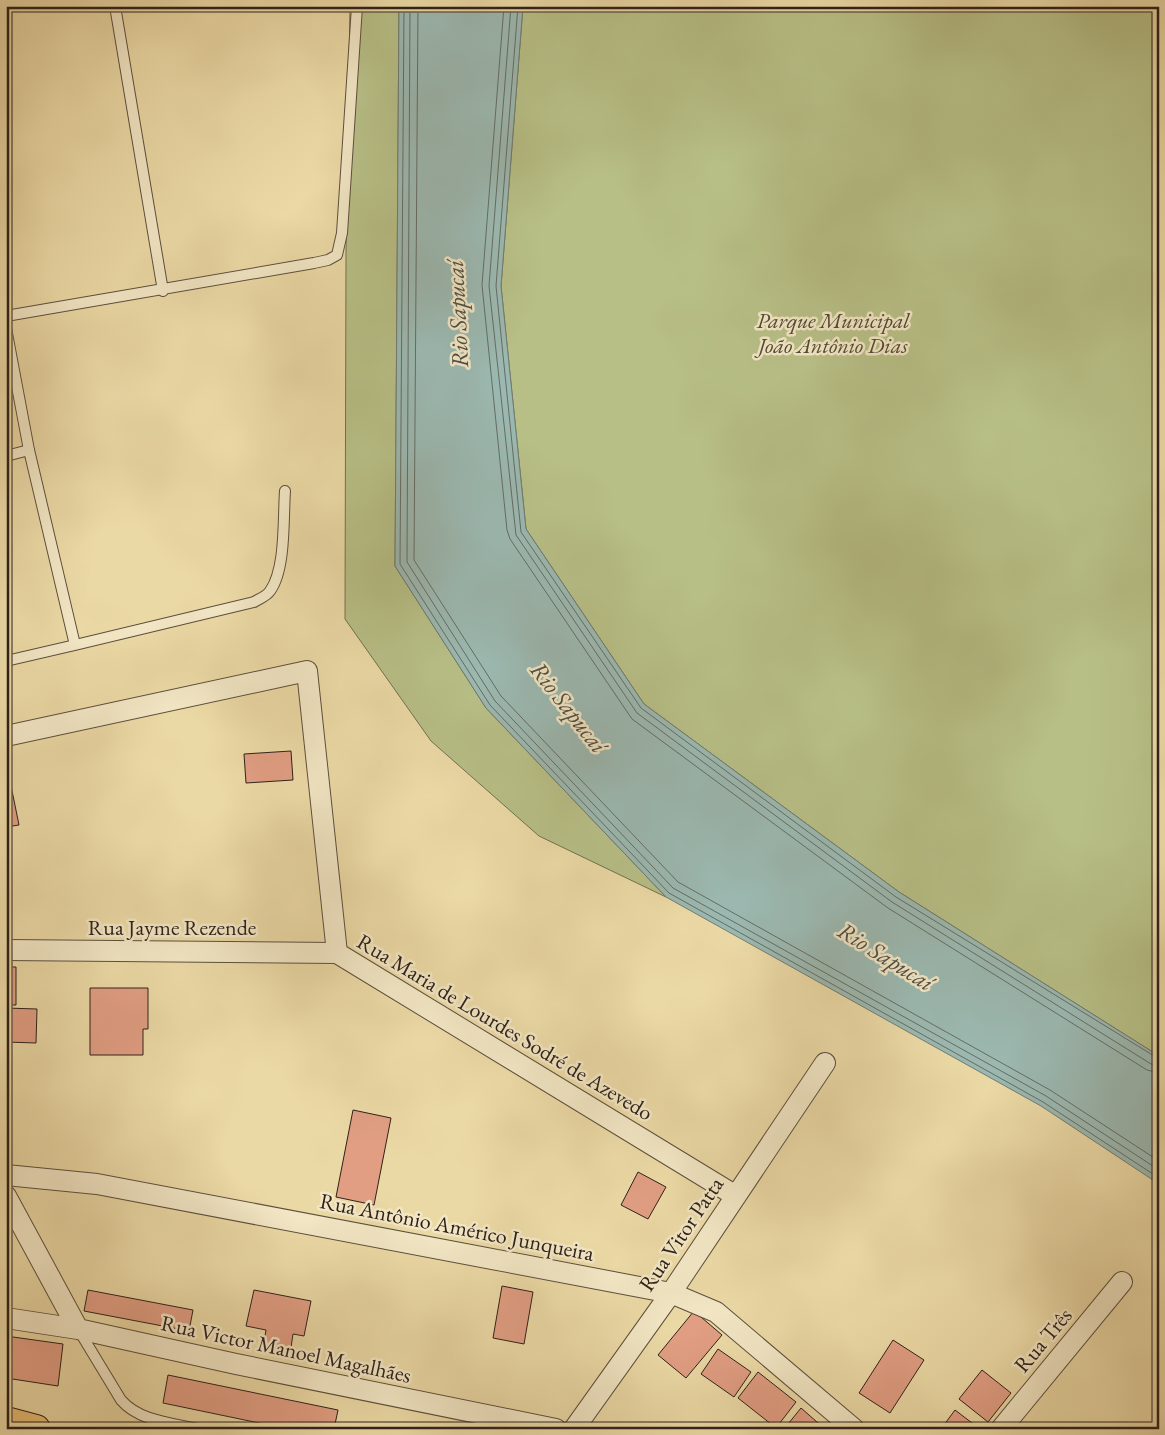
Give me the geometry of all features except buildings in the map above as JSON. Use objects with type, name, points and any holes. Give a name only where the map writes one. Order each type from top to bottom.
[{"type":"highway","points":[[6,1421],[36,1429]]},
{"type":"street","name":"Rua Maria de Lourdes Sodré de Azevedo","points":[[6,736],[307,671],[337,952],[736,1196]]},
{"type":"street","name":"Rua Jayme Rezende","points":[[6,950],[337,952]]},
{"type":"street","name":"Rua Vitor Patta","points":[[574,1429],[671,1293],[825,1063]]},
{"type":"street","name":"Rua Antônio Américo Junqueira","points":[[6,1174],[97,1184],[671,1293],[716,1312],[854,1429]]},
{"type":"street","points":[[6,1196],[78,1329]]},
{"type":"street","name":"Rua Três","points":[[1001,1429],[1122,1282]]},
{"type":"street","name":"Rua Victor Manoel Magalhães","points":[[6,1318],[78,1329],[236,1364],[556,1429]]},
{"type":"lane","points":[[115,6],[163,291]]},
{"type":"lane","points":[[6,316],[163,291],[328,260],[336,254],[342,233],[357,6]]},
{"type":"lane","points":[[6,328],[29,450],[75,645]]},
{"type":"lane","points":[[6,456],[29,450]]},
{"type":"lane","points":[[6,661],[254,602],[269,593],[276,580],[280,562],[285,491]]},
{"type":"lane","points":[[78,1329],[121,1400],[130,1410],[140,1415],[198,1429]]},
{"type":"green space","points":[[350,6],[399,6],[395,566],[486,708],[666,897],[539,836],[431,741],[345,619],[346,253]]},
{"type":"green space","name":"Parque Municipal João Antônio Dias","points":[[523,6],[1159,6],[1159,1056],[899,892],[644,704],[526,529],[501,286]]},
{"type":"water","name":"Rio Sapucaí","points":[[399,6],[523,6],[501,286],[526,529],[644,704],[899,892],[1159,1056],[1159,1184],[1041,1106],[666,897],[486,708],[395,566]]}]
